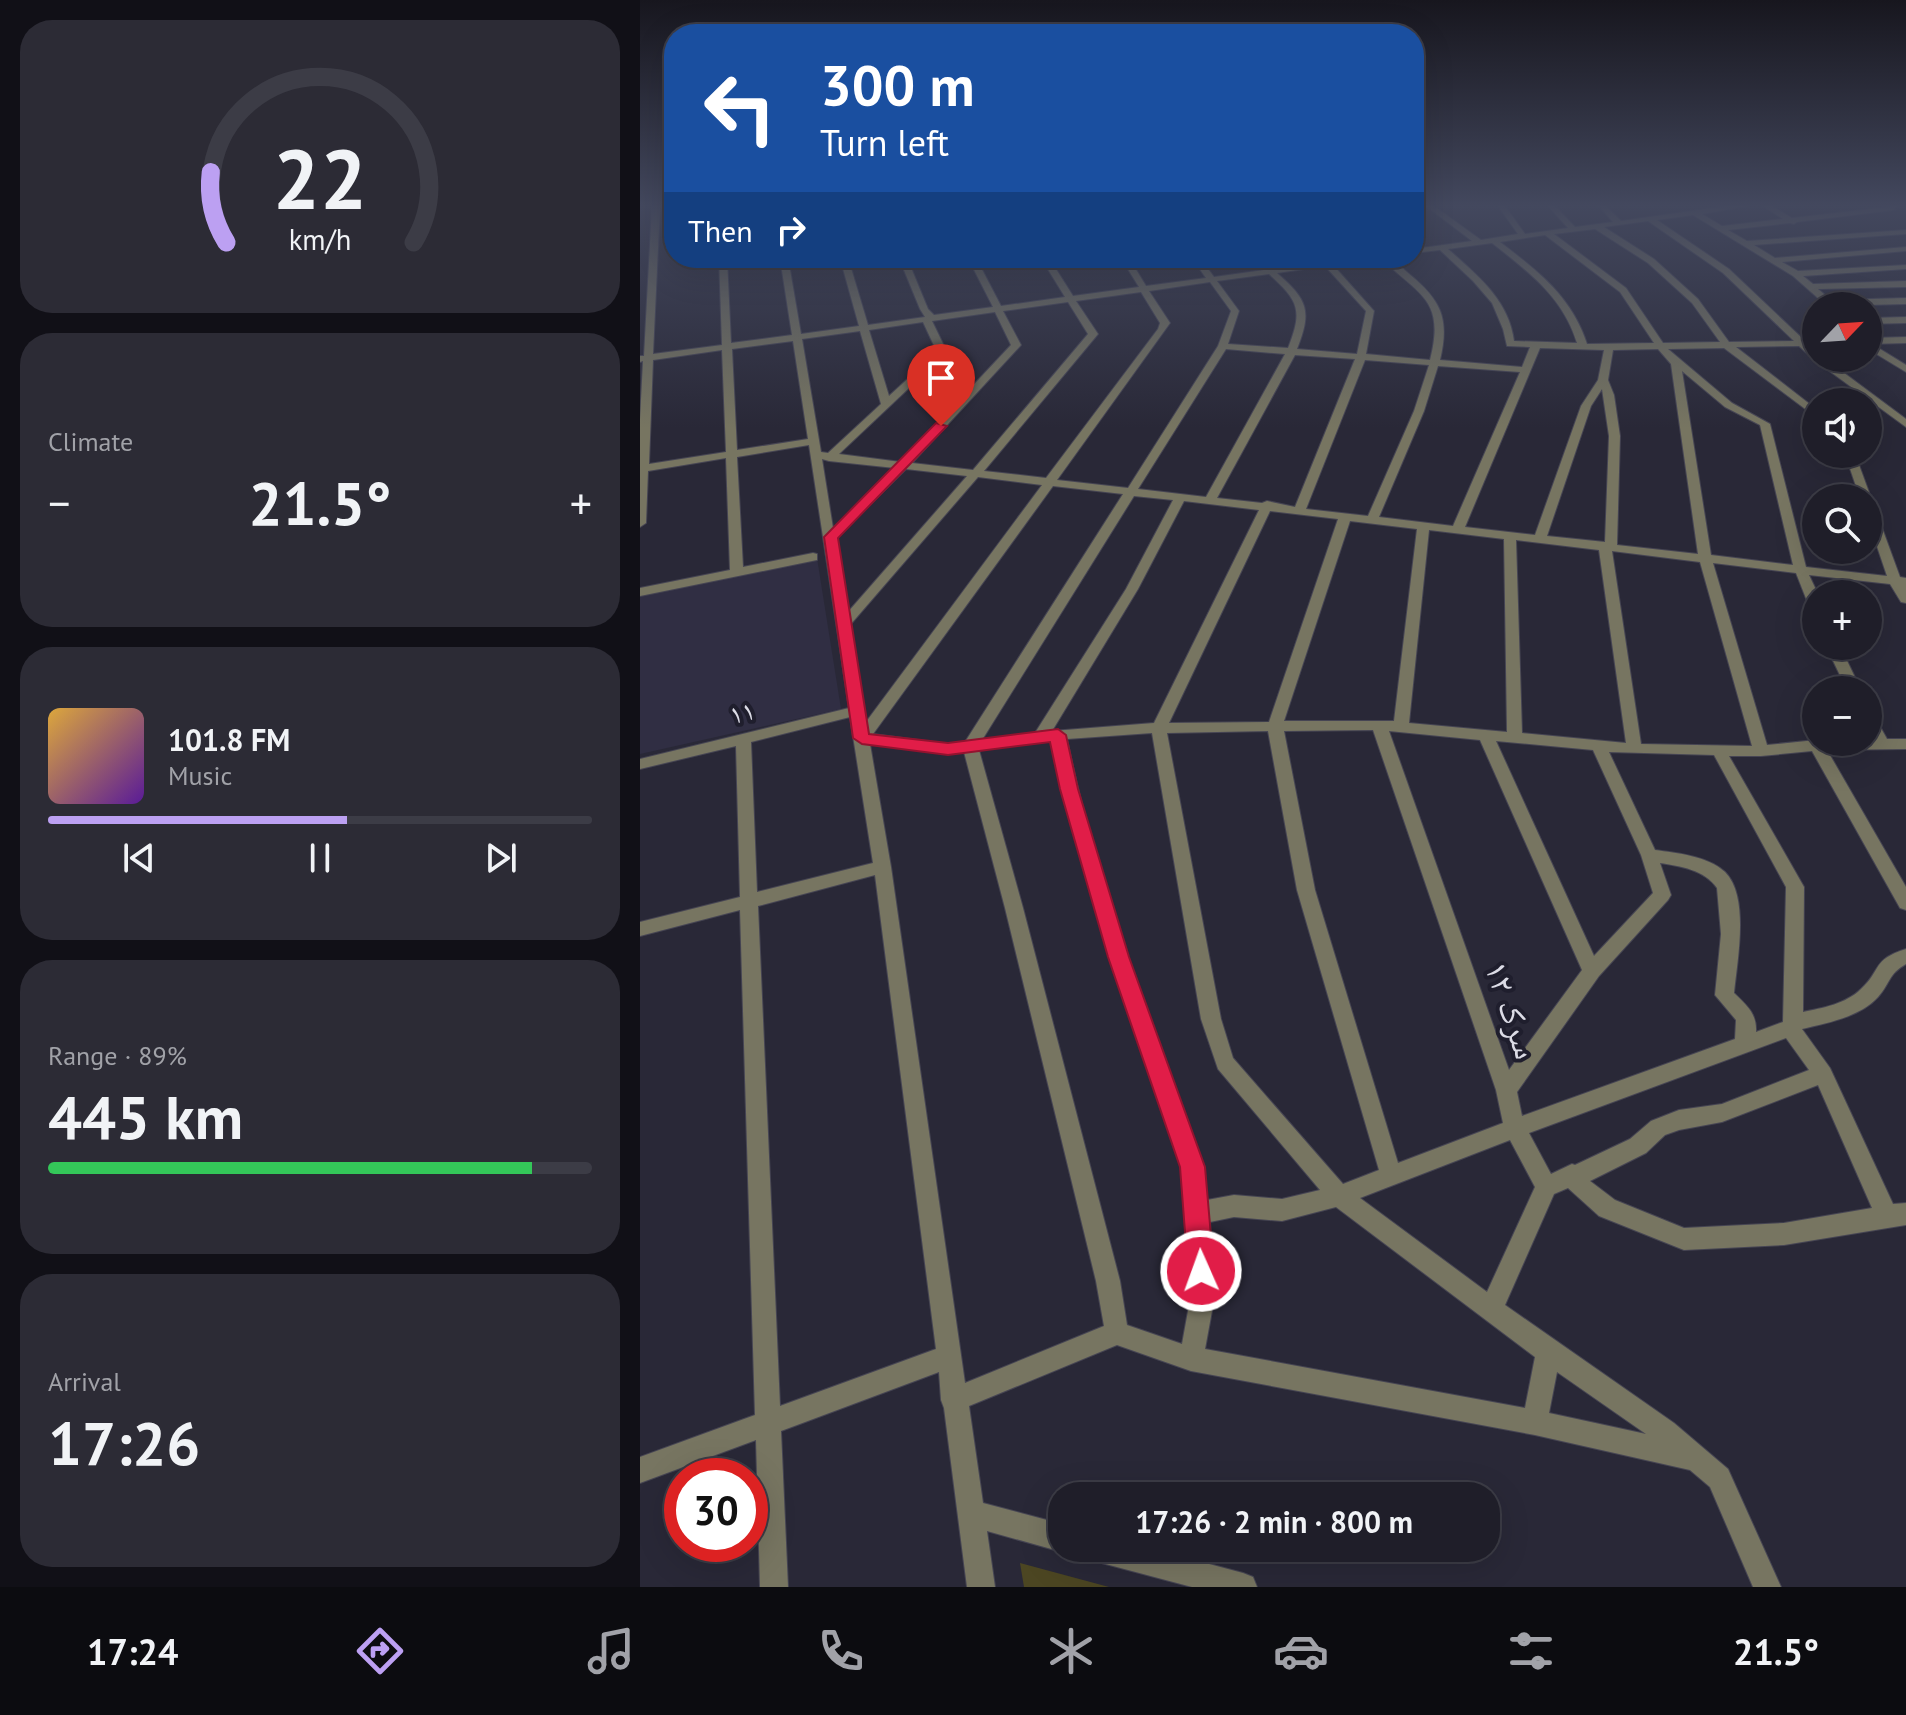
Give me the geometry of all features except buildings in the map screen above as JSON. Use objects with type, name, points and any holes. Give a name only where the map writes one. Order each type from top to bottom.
[{"type":"street","points":[[640,523],[651,280]]},
{"type":"street","points":[[724,280],[737,574]]},
{"type":"street","points":[[788,280],[820,451],[843,625],[882,867],[981,1587]]},
{"type":"street","points":[[850,280],[886,404]]},
{"type":"street","points":[[820,451],[886,404],[942,352],[912,280]]},
{"type":"street","points":[[831,537],[903,466],[1016,345],[983,280]]},
{"type":"street","points":[[843,625],[1093,334],[1057,280]]},
{"type":"street","points":[[862,738],[1165,323],[1139,280]]},
{"type":"street","points":[[645,358],[1203,280]]},
{"type":"street","points":[[1117,1333],[1108,1281],[970,746],[1223,346],[1235,311],[1212,280]]},
{"type":"street","points":[[1211,499],[1292,350],[1303,315],[1298,300],[1277,280]]},
{"type":"street","points":[[1300,510],[1361,357],[1370,311],[1342,280]]},
{"type":"street","points":[[1372,520],[1437,364],[1442,323],[1435,305],[1408,280]]},
{"type":"street","points":[[1477,280],[1509,325],[1507,369]]},
{"type":"street","points":[[1543,280],[1558,292],[1577,321],[1583,347]]},
{"type":"street","points":[[1610,280],[1623,290],[1661,347],[1676,363],[1696,374],[1734,409],[1765,424],[1805,580]]},
{"type":"street","points":[[1673,280],[1727,345],[1802,403]]},
{"type":"street","points":[[1737,280],[1802,346]]},
{"type":"street","points":[[1803,280],[1817,292]]},
{"type":"street","points":[[1812,287],[1906,284]]},
{"type":"street","points":[[1882,302],[1906,301]]},
{"type":"street","points":[[1882,321],[1906,320]]},
{"type":"street","points":[[1882,342],[1906,340]]},
{"type":"street","points":[[1510,344],[1661,347],[1802,344]]},
{"type":"street","points":[[1458,529],[1536,345]]},
{"type":"street","points":[[1223,346],[1526,370]]},
{"type":"street","points":[[1540,539],[1586,406],[1603,380],[1609,347]]},
{"type":"street","points":[[1882,352],[1904,366]]},
{"type":"street","points":[[1676,363],[1705,559],[1761,751]]},
{"type":"street","points":[[1837,372],[1906,424]]},
{"type":"street","points":[[1603,380],[1610,392],[1614,464],[1608,547],[1634,749]]},
{"type":"street","points":[[641,469],[731,455],[820,451],[903,466],[1052,480],[1901,581]]},
{"type":"street","points":[[1048,737],[1181,496]]},
{"type":"street","points":[[1267,505],[1159,728],[1211,1019],[1225,1063],[1339,1196],[1548,1352],[1665,1432],[1719,1478],[1767,1587]]},
{"type":"street","points":[[1345,517],[1275,726],[1306,890],[1391,1176]]},
{"type":"street","points":[[1401,728],[1423,526]]},
{"type":"street","points":[[1510,536],[1515,737]]},
{"type":"street","points":[[1882,536],[1906,599]]},
{"type":"street","points":[[640,592],[813,557]]},
{"type":"street","name":"۱۱","points":[[640,764],[856,711]]},
{"type":"street","points":[[862,738],[948,749],[1159,728],[1379,725],[1634,749],[1761,751],[1802,747]]},
{"type":"street","name":"سرک ۱۲","points":[[1379,725],[1506,1090],[1515,1128],[1546,1186]]},
{"type":"street","points":[[1485,733],[1592,971]]},
{"type":"street","points":[[1048,737],[1069,789],[1118,957],[1192,1167],[1198,1213],[1202,1300],[1191,1359]]},
{"type":"street","points":[[743,738],[774,1587]]},
{"type":"street","points":[[1883,745],[1906,744]]},
{"type":"street","points":[[1506,1090],[1592,971],[1662,895],[1649,855],[1599,746]]},
{"type":"street","points":[[1572,1174],[1578,1185],[1607,1208],[1684,1239],[1784,1234],[1896,1215],[1823,1074],[1791,1026],[1795,887],[1719,751]]},
{"type":"street","points":[[1822,756],[1906,903]]},
{"type":"street","points":[[1649,855],[1670,858],[1722,879],[1730,923],[1724,995],[1749,1022],[1744,1045]]},
{"type":"street","points":[[640,929],[882,867]]},
{"type":"street","points":[[1198,1213],[1234,1206],[1282,1210],[1339,1196],[1831,1013],[1868,995],[1885,965],[1906,956]]},
{"type":"street","points":[[1491,1309],[1546,1186],[1572,1174],[1596,1168],[1638,1146],[1658,1128],[1679,1120],[1722,1113],[1823,1074]]},
{"type":"street","points":[[953,1400],[1117,1333],[1191,1359],[1535,1422],[1696,1458]]},
{"type":"street","points":[[1535,1422],[1548,1352]]},
{"type":"street","points":[[640,1470],[948,1357]]},
{"type":"street","points":[[969,1513],[1048,1534]]},
{"type":"street","points":[[1150,1562],[1243,1587]]},
{"type":"shaded area","points":[[817,558],[841,709],[640,754],[640,592]]},
{"type":"shaded area","points":[[1020,1563],[1109,1587],[1024,1587]]},
{"type":"route","points":[[941,426],[831,537],[862,738],[948,749],[1058,735],[1069,789],[1118,957],[1144,1023],[1192,1167],[1201,1271]]}]
